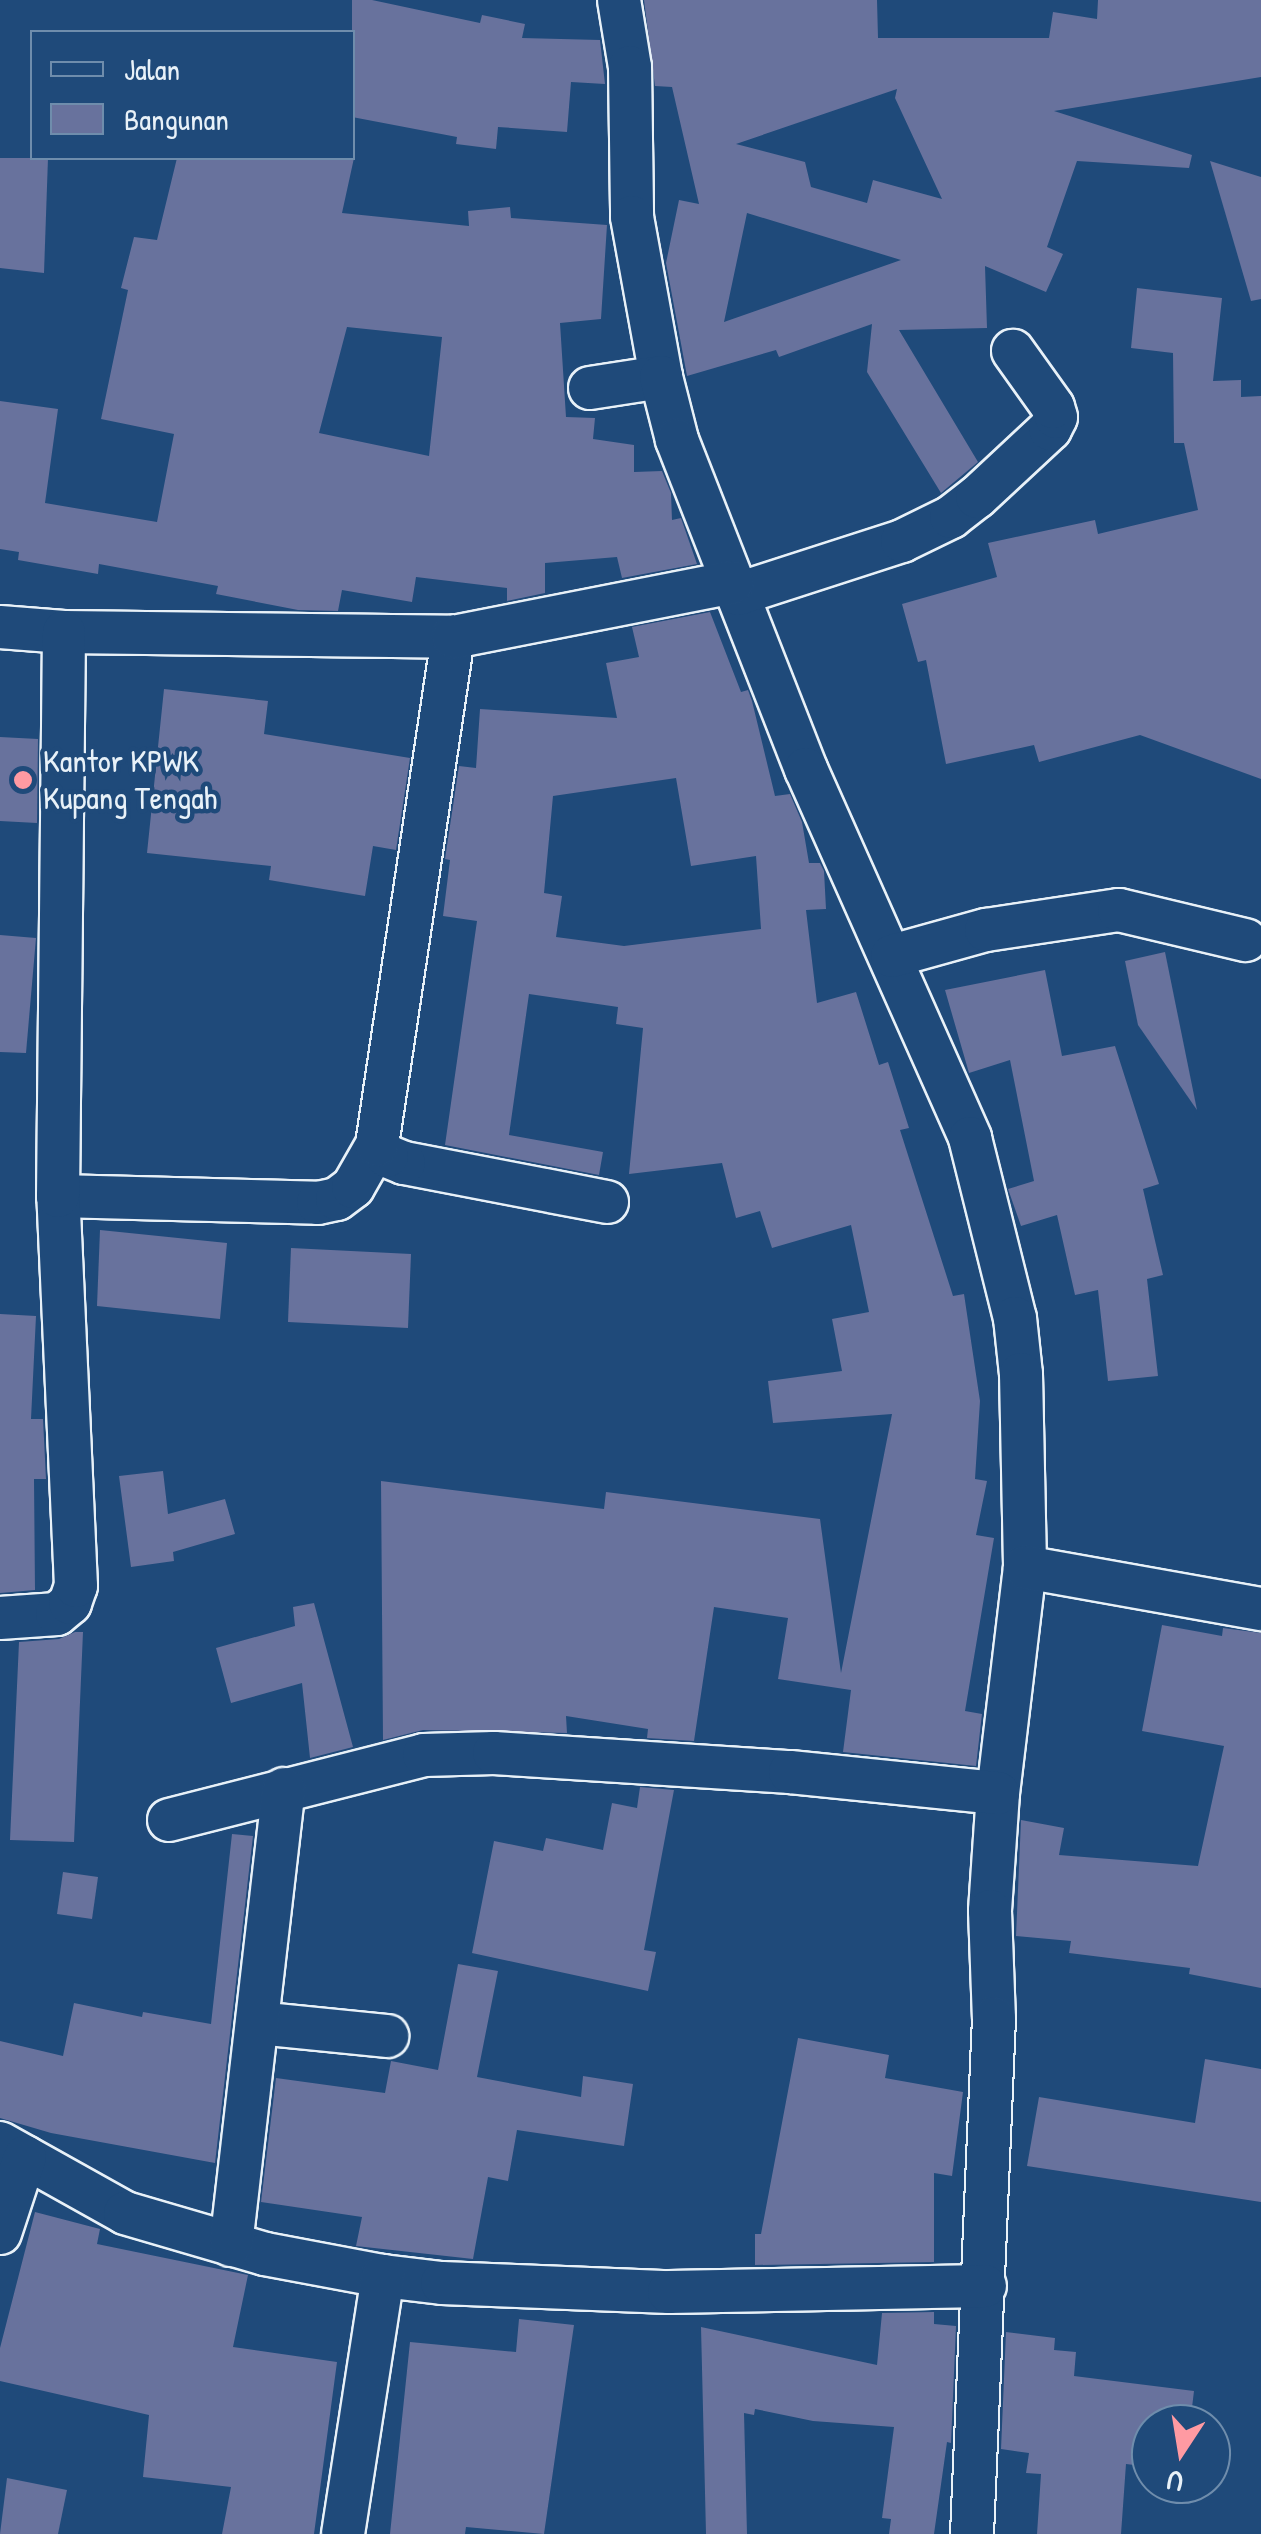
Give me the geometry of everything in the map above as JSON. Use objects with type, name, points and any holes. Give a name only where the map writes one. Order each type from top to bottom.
[{"type":"street","points":[[618,0],[630,66],[632,217],[661,377],[677,440],[806,769],[970,1138],[1015,1318],[1025,1567],[998,1793],[990,1912],[994,2018],[986,2286],[972,2534]]},
{"type":"street","points":[[0,627],[64,632],[453,637],[735,588],[902,541],[951,517],[977,496],[1050,429],[1056,417],[1053,407],[1013,352]]},
{"type":"street","points":[[590,388],[661,377]]},
{"type":"street","points":[[0,1618],[56,1614],[70,1603],[76,1586],[58,1196],[64,632]]},
{"type":"street","points":[[58,1196],[318,1203],[337,1199],[353,1186],[376,1145],[453,637]]},
{"type":"street","points":[[892,956],[986,930],[1120,910],[1245,940]]},
{"type":"street","points":[[376,1145],[387,1156],[404,1163],[607,1202]]},
{"type":"street","points":[[1025,1567],[1261,1609]]},
{"type":"street","points":[[169,1820],[424,1754],[494,1753],[790,1772],[998,1793]]},
{"type":"street","points":[[232,2246],[284,1789]]},
{"type":"street","points":[[257,2023],[387,2036]]},
{"type":"street","points":[[0,2232],[12,2150],[125,2213],[232,2246],[382,2276],[442,2283],[669,2292],[986,2286]]},
{"type":"street","points":[[343,2534],[382,2276]]},
{"type":"building","points":[[352,0],[372,0],[480,23],[482,15],[525,24],[522,38],[600,40],[605,84],[571,82],[567,132],[498,127],[496,149],[456,144],[457,137],[355,118]]},
{"type":"building","points":[[644,0],[877,0],[878,38],[1049,38],[1053,12],[1097,19],[1098,0],[1261,0],[1261,77],[1054,111],[1192,155],[1189,168],[1077,161],[1047,247],[1063,254],[1046,292],[985,266],[987,328],[899,330],[978,462],[941,493],[867,372],[872,324],[779,357],[776,350],[687,376],[666,263],[679,200],[699,204],[672,87],[655,86]],"holes":[[[897,89],[895,98],[942,199],[873,180],[867,203],[811,187],[805,162],[736,144]],[[747,213],[901,260],[724,322]]]},
{"type":"building","points":[[0,158],[48,160],[44,273],[0,268]]},
{"type":"building","points":[[177,160],[354,160],[342,213],[469,226],[468,211],[510,207],[511,218],[607,225],[601,319],[560,323],[566,417],[595,418],[593,439],[634,445],[634,472],[662,471],[671,493],[672,520],[681,518],[697,564],[622,578],[617,557],[545,563],[545,593],[507,601],[507,588],[416,577],[412,602],[342,590],[338,611],[298,610],[216,594],[218,586],[99,564],[98,574],[18,560],[19,552],[0,549],[0,401],[58,409],[45,503],[157,522],[174,434],[101,419],[128,290],[121,288],[134,237],[157,240]],"holes":[[[347,327],[442,337],[429,456],[319,433]]]},
{"type":"building","points":[[1210,161],[1261,177],[1261,299],[1251,301]]},
{"type":"building","points":[[1137,288],[1222,298],[1213,381],[1241,380],[1241,397],[1261,396],[1261,779],[1140,735],[1039,762],[1034,745],[946,764],[926,660],[918,662],[902,604],[997,577],[988,543],[1095,520],[1098,534],[1198,510],[1184,443],[1174,443],[1173,353],[1131,348]]},
{"type":"building","points":[[710,612],[741,692],[748,690],[752,701],[775,796],[790,794],[802,822],[809,863],[820,863],[824,871],[826,909],[806,910],[817,1003],[856,992],[879,1065],[888,1062],[909,1128],[900,1130],[953,1296],[964,1294],[980,1401],[975,1479],[987,1481],[976,1535],[994,1538],[965,1711],[982,1714],[976,1766],[843,1752],[851,1690],[778,1679],[788,1618],[714,1607],[694,1741],[647,1738],[648,1729],[566,1716],[567,1733],[423,1730],[383,1740],[381,1481],[604,1509],[606,1492],[820,1519],[841,1673],[892,1414],[773,1423],[768,1381],[842,1371],[832,1319],[869,1312],[851,1225],[772,1248],[760,1211],[736,1218],[722,1163],[629,1174],[643,1028],[616,1024],[618,1007],[529,994],[509,1135],[603,1152],[599,1175],[445,1145],[477,921],[443,916],[450,860],[445,859],[459,766],[476,768],[480,709],[617,718],[606,663],[639,657],[632,627]],"holes":[[[676,778],[691,866],[756,856],[761,929],[624,946],[556,937],[562,896],[544,893],[553,796]]]},
{"type":"building","points":[[164,689],[268,701],[264,734],[410,758],[396,850],[373,846],[365,896],[269,880],[271,866],[147,853]]},
{"type":"building","name":"Kantor KPWK Kupang Tengah","points":[[0,737],[38,739],[37,823],[0,821]]},
{"type":"building","points":[[0,935],[36,938],[26,1053],[0,1052]]},
{"type":"building","points":[[1165,952],[1197,1110],[1138,1025],[1125,961]]},
{"type":"building","points":[[1045,970],[1062,1056],[1115,1046],[1159,1184],[1143,1189],[1163,1275],[1147,1279],[1158,1376],[1108,1381],[1098,1290],[1075,1295],[1057,1215],[1021,1226],[1008,1189],[1034,1181],[1010,1060],[969,1073],[945,990]]},
{"type":"building","points":[[100,1230],[227,1243],[220,1319],[97,1306]]},
{"type":"building","points":[[291,1248],[411,1254],[408,1328],[288,1322]]},
{"type":"building","points":[[0,1314],[36,1316],[31,1419],[43,1419],[46,1479],[34,1479],[35,1590],[0,1593]]},
{"type":"building","points":[[163,1471],[168,1514],[225,1499],[235,1534],[173,1552],[174,1561],[131,1567],[119,1476]]},
{"type":"building","points":[[314,1603],[353,1747],[310,1758],[302,1683],[231,1703],[216,1648],[295,1626],[293,1607]]},
{"type":"building","points":[[1162,1625],[1222,1636],[1223,1628],[1261,1633],[1261,1988],[1189,1974],[1190,1968],[1069,1953],[1071,1941],[1016,1936],[1021,1820],[1064,1828],[1059,1855],[1198,1866],[1224,1746],[1142,1731]]},
{"type":"building","points":[[83,1632],[74,1842],[10,1840],[19,1642],[59,1639]]},
{"type":"building","points":[[640,1787],[674,1790],[644,1950],[656,1952],[648,1991],[472,1953],[494,1841],[543,1851],[546,1838],[603,1850],[612,1803],[637,1808]]},
{"type":"building","points":[[232,1834],[253,1836],[215,2163],[51,2133],[0,2118],[0,2041],[63,2056],[74,2003],[142,2017],[143,2012],[211,2024]]},
{"type":"building","points":[[63,1872],[98,1877],[92,1919],[57,1914]]},
{"type":"building","points":[[458,1964],[498,1971],[477,2077],[581,2097],[583,2076],[633,2084],[624,2146],[517,2130],[508,2181],[488,2177],[473,2259],[356,2246],[362,2217],[261,2202],[276,2078],[385,2093],[391,2061],[438,2070]]},
{"type":"building","points":[[798,2038],[889,2055],[885,2078],[963,2092],[952,2176],[934,2173],[934,2262],[755,2265],[755,2234],[761,2234]]},
{"type":"building","points":[[1205,2059],[1261,2069],[1261,2202],[1027,2166],[1039,2097],[1195,2123]]},
{"type":"building","points":[[35,2212],[100,2229],[97,2244],[248,2275],[233,2347],[337,2362],[314,2534],[222,2534],[231,2487],[143,2477],[149,2415],[0,2381],[0,2348]]},
{"type":"building","points":[[934,2312],[934,2324],[956,2326],[951,2443],[947,2442],[934,2534],[889,2534],[891,2519],[882,2518],[894,2427],[813,2421],[755,2409],[754,2415],[744,2413],[747,2534],[706,2534],[701,2327],[877,2365],[882,2313]]},
{"type":"building","points":[[519,2319],[574,2325],[544,2534],[466,2527],[465,2534],[390,2534],[410,2342],[516,2352]]},
{"type":"building","points":[[1006,2332],[1055,2338],[1054,2350],[1076,2352],[1074,2376],[1194,2391],[1192,2404],[1131,2404],[1131,2465],[1126,2464],[1121,2534],[1037,2534],[1041,2474],[1026,2473],[1029,2453],[1001,2449]]},
{"type":"building","points":[[7,2478],[67,2490],[58,2534],[0,2534]]},
{"type":"place","name":"Kantor KPWK Kupang Tengah","points":[[23,780]]}]
